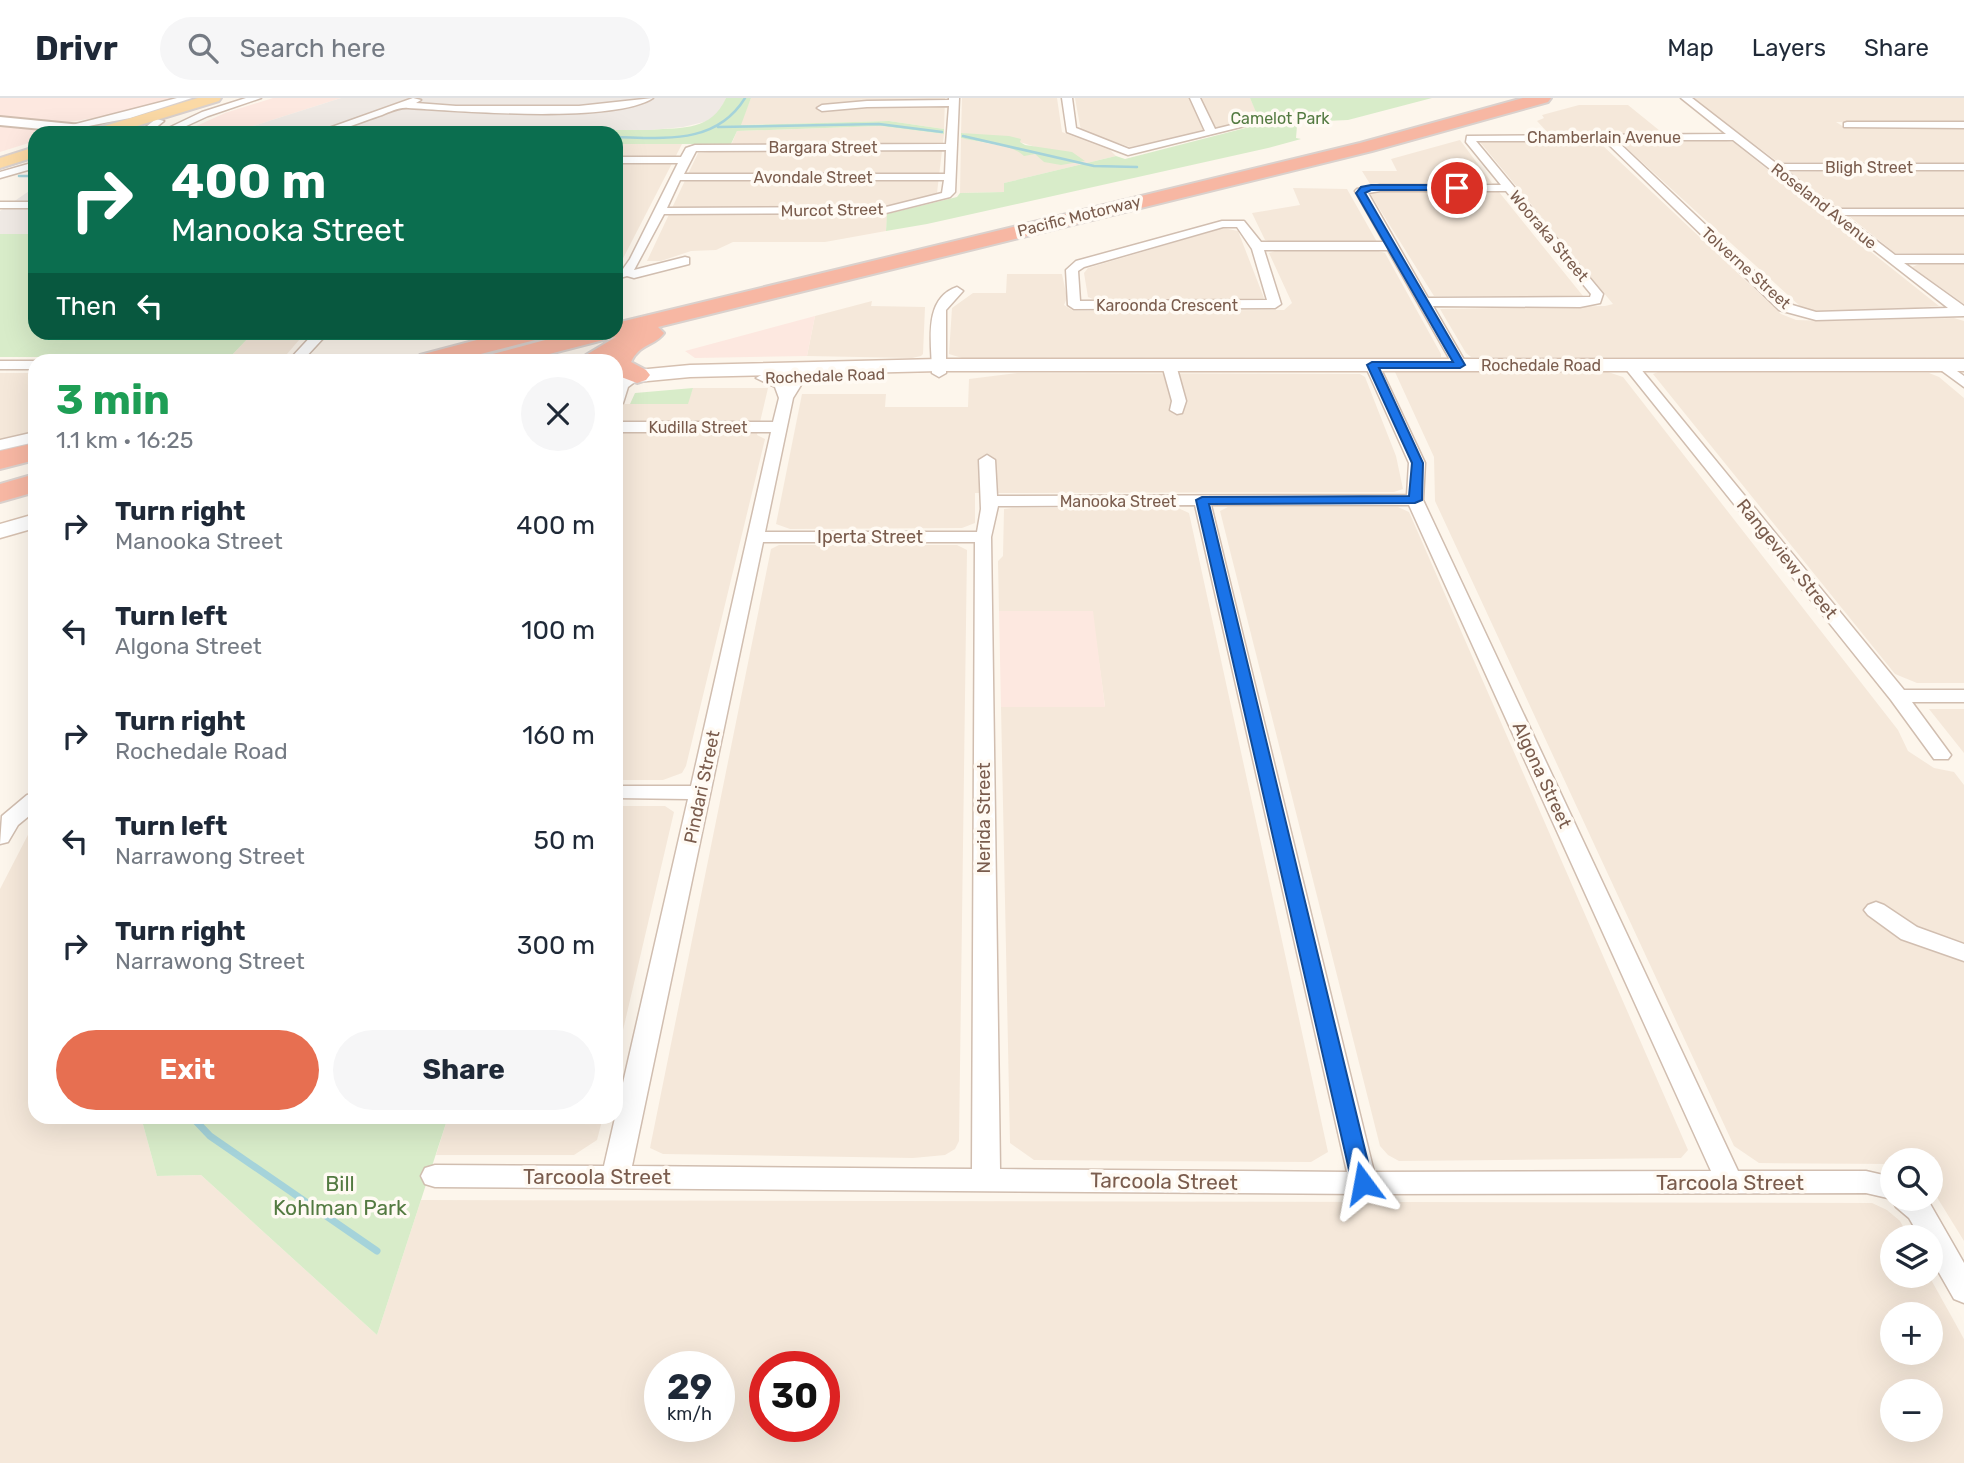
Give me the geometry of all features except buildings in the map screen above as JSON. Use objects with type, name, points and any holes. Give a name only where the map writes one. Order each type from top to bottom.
[{"type":"highway","name":"Pacific Motorway","points":[[623,310],[995,219],[1288,153],[1500,98]]},
{"type":"highway","name":"Pacific Motorway","points":[[623,328],[1365,147],[1542,98]]},
{"type":"highway","points":[[603,354],[641,336],[1335,159],[1365,147]]},
{"type":"highway","points":[[927,232],[995,219]]},
{"type":"highway","points":[[622,354],[641,336]]},
{"type":"highway","points":[[425,354],[478,340]]},
{"type":"highway","points":[[452,354],[506,340]]},
{"type":"highway","points":[[521,354],[576,340]]},
{"type":"highway","points":[[0,460],[28,453]]},
{"type":"highway","points":[[0,473],[28,465]]},
{"type":"highway","points":[[0,493],[28,485]]},
{"type":"main road","points":[[123,126],[214,98]]},
{"type":"main road","points":[[163,126],[233,98]]},
{"type":"main road","points":[[4,163],[28,153]]},
{"type":"main road","points":[[4,163],[28,159]]},
{"type":"main road","name":"Rochedale Road","points":[[623,386],[799,372],[1034,365],[1964,365]]},
{"type":"main road","name":"Rochedale Road","points":[[623,386],[763,378],[799,372]]},
{"type":"main road","points":[[0,531],[28,523]]},
{"type":"main road","points":[[0,541],[28,534]]},
{"type":"street","points":[[82,126],[187,98]]},
{"type":"street","points":[[164,126],[256,98]]},
{"type":"street","points":[[340,126],[422,98]]},
{"type":"street","points":[[403,104],[437,109],[574,109],[629,104],[648,98]]},
{"type":"street","points":[[1066,98],[1071,130],[1128,152],[1256,122]]},
{"type":"street","points":[[1195,98],[1206,128],[1213,132]]},
{"type":"street","name":"Roseland Avenue","points":[[1686,98],[1963,312]]},
{"type":"street","points":[[822,107],[867,101],[954,101],[950,177]]},
{"type":"street","points":[[0,121],[42,126]]},
{"type":"street","points":[[1847,125],[1964,125]]},
{"type":"street","name":"Tolverne Street","points":[[1606,137],[1784,307],[1793,312],[1830,316],[1963,312]]},
{"type":"street","name":"Chamberlain Avenue","points":[[1471,138],[1736,137]]},
{"type":"street","name":"Wooraka Street","points":[[1424,302],[1580,303],[1594,300],[1597,294],[1508,188],[1471,142],[1471,138]]},
{"type":"street","name":"Bargara Street","points":[[685,160],[690,150],[695,148],[951,147]]},
{"type":"street","points":[[623,160],[685,160],[661,211],[627,271]]},
{"type":"street","points":[[0,175],[28,167]]},
{"type":"street","name":"Bligh Street","points":[[1773,167],[1964,167]]},
{"type":"street","name":"Avondale Street","points":[[677,177],[950,177]]},
{"type":"street","name":"Murcot Street","points":[[661,211],[886,211],[946,195],[950,177]]},
{"type":"street","points":[[1460,365],[1360,193],[1364,189],[1508,188]]},
{"type":"street","points":[[0,205],[28,205]]},
{"type":"street","points":[[1831,212],[1964,212]]},
{"type":"street","name":"Karoonda Crescent","points":[[1240,223],[1248,229],[1256,246],[1275,304],[1074,305],[1072,270],[1080,264],[1222,224],[1240,223]]},
{"type":"street","points":[[1256,246],[1391,246]]},
{"type":"street","points":[[1892,259],[1964,259]]},
{"type":"street","points":[[627,271],[659,268],[685,261]]},
{"type":"street","points":[[939,369],[939,310],[942,303],[957,291]]},
{"type":"street","points":[[302,354],[315,340]]},
{"type":"street","points":[[0,365],[28,365]]},
{"type":"street","points":[[1169,365],[1179,401],[1177,410]]},
{"type":"street","name":"Algona Street","points":[[1372,365],[1418,463],[1415,500],[1729,1181]]},
{"type":"street","name":"Rangeview Street","points":[[1630,365],[1898,696],[1941,755]]},
{"type":"street","points":[[1943,365],[1964,383]]},
{"type":"street","name":"Pindari Street","points":[[616,1176],[779,427],[786,398],[799,372]]},
{"type":"street","points":[[763,378],[781,384],[786,398]]},
{"type":"street","name":"Kudilla Street","points":[[623,427],[779,427]]},
{"type":"street","points":[[0,445],[28,439]]},
{"type":"street","name":"Nerida Street","points":[[986,460],[989,501],[988,527],[983,537],[986,1178]]},
{"type":"street","points":[[1202,500],[1363,1183]]},
{"type":"street","name":"Manooka Street","points":[[989,501],[1415,500]]},
{"type":"street","name":"Iperta Street","points":[[757,537],[983,537]]},
{"type":"street","points":[[1898,696],[1964,696]]},
{"type":"street","points":[[623,792],[700,793]]},
{"type":"street","points":[[0,837],[10,821],[28,806]]},
{"type":"street","points":[[1876,910],[1909,933],[1964,953]]},
{"type":"street","name":"Tarcoola Street","points":[[435,1176],[986,1178],[1363,1183],[1729,1181],[1866,1182],[1880,1185]]},
{"type":"street","points":[[1920,1211],[1964,1290]]},
{"type":"shaded area","points":[[0,98],[173,98],[113,115],[69,122],[0,117]]},
{"type":"shaded area","points":[[273,98],[341,98],[253,126],[196,126],[225,113]]},
{"type":"shaded area","points":[[341,98],[726,98],[719,113],[708,121],[651,130],[623,130],[623,126],[253,126]]},
{"type":"shaded area","points":[[751,98],[945,98],[944,129],[889,121],[740,125]]},
{"type":"shaded area","points":[[962,98],[1057,98],[1062,132],[1110,150],[1116,156],[1004,183],[1005,192],[960,193],[961,138],[1079,161],[1023,143],[961,133]]},
{"type":"shaded area","points":[[1075,98],[1250,98],[1260,120],[1130,147],[1081,131]]},
{"type":"shaded area","points":[[1692,98],[1964,98],[1964,122],[1836,122],[1844,127],[1964,127],[1964,163],[1778,162]]},
{"type":"shaded area","points":[[1579,105],[1628,105],[1665,135],[1550,135],[1537,121],[1544,118],[1542,115]]},
{"type":"shaded area","points":[[0,126],[28,128],[28,143],[0,152]]},
{"type":"shaded area","points":[[881,126],[944,134],[937,193],[888,206],[886,231],[825,242],[733,242],[716,250],[691,251],[661,261],[647,261],[698,153],[729,150],[737,131]]},
{"type":"shaded area","points":[[1460,140],[1492,183],[1370,184],[1362,171],[1397,171],[1391,159]]},
{"type":"shaded area","points":[[1719,140],[1733,142],[1939,306],[1871,312],[1816,312],[1801,307],[1621,143]]},
{"type":"shaded area","points":[[1480,142],[1599,142],[1781,314],[1796,320],[1826,321],[1954,318],[1964,321],[1964,358],[1471,357],[1440,309],[1613,304]]},
{"type":"shaded area","points":[[623,144],[682,144],[623,258]]},
{"type":"shaded area","points":[[1964,169],[1964,208],[1838,208],[1790,172]]},
{"type":"shaded area","points":[[1293,188],[1347,189],[1377,242],[1275,243],[1265,240],[1252,213],[1300,205]]},
{"type":"shaded area","points":[[28,192],[28,234],[0,234],[0,211]]},
{"type":"shaded area","points":[[1369,192],[1499,192],[1583,296],[1434,296]]},
{"type":"shaded area","points":[[1964,214],[1964,255],[1895,253],[1850,217]]},
{"type":"shaded area","points":[[1223,228],[1238,231],[1264,298],[1262,300],[1098,301],[1088,297],[1084,273],[1088,268]]},
{"type":"shaded area","points":[[1278,250],[1375,250],[1385,253],[1441,357],[962,358],[949,354],[952,308],[973,293],[1006,293],[1007,274],[1062,274],[1067,298],[1064,305],[1074,311],[1284,310],[1292,303],[1269,253]]},
{"type":"shaded area","points":[[1924,262],[1964,262],[1964,304],[1912,267]]},
{"type":"shaded area","points":[[872,301],[871,306],[925,307],[921,356],[807,356],[815,316]]},
{"type":"shaded area","points":[[815,316],[807,356],[695,358],[685,351]]},
{"type":"shaded area","points":[[246,340],[299,340],[287,354],[233,354]]},
{"type":"shaded area","points":[[1395,372],[1608,372],[1623,377],[1898,730],[1908,751],[1934,768],[1954,772],[1964,785],[1964,1241],[1943,1207],[1943,1148],[1880,1148],[1880,1164],[1759,1163],[1734,1146],[1435,501],[1434,457]]},
{"type":"shaded area","points":[[0,373],[28,373],[28,433],[0,439]]},
{"type":"shaded area","points":[[1017,373],[1360,374],[1365,377],[1396,456],[1403,489],[1394,492],[975,493],[975,523],[962,528],[790,529],[776,524],[802,394],[886,394],[885,407],[968,407],[969,379]]},
{"type":"shaded area","points":[[1929,373],[1939,377],[1964,398],[1964,683],[1917,683],[1895,674],[1653,374]]},
{"type":"shaded area","points":[[693,388],[768,388],[757,435],[765,439],[686,766],[682,773],[663,780],[623,780],[623,404],[687,404]]},
{"type":"shaded area","points":[[1228,507],[1398,507],[1409,512],[1688,1150],[1681,1158],[1399,1161],[1388,1155],[1380,1146],[1220,511]]},
{"type":"shaded area","points":[[1178,508],[1189,513],[1328,1152],[1311,1162],[1034,1160],[1010,1143],[1001,707],[1105,706],[1092,611],[999,611],[998,561],[1003,556],[1004,509]]},
{"type":"shaded area","points":[[779,545],[957,545],[967,550],[959,1141],[955,1149],[945,1155],[913,1158],[663,1154],[650,1148],[771,549]]},
{"type":"shaded area","points":[[999,611],[1093,611],[1105,707],[1001,707]]},
{"type":"shaded area","points":[[1929,709],[1964,709],[1964,753]]},
{"type":"shaded area","points":[[623,806],[665,806],[674,812],[623,1030]]},
{"type":"shaded area","points":[[28,835],[28,1124],[143,1124],[157,1176],[201,1175],[377,1335],[421,1200],[1872,1203],[1880,1207],[1880,1211],[1888,1211],[1902,1225],[1880,1225],[1880,1288],[1936,1288],[1964,1339],[1964,1463],[0,1463],[0,889]]},
{"type":"shaded area","points":[[446,1124],[601,1124],[597,1140],[574,1155],[436,1155]]},
{"type":"green space","points":[[726,98],[751,98],[741,125],[889,121],[944,129],[944,134],[881,126],[737,131],[731,144],[623,144],[623,130],[695,125],[713,117]]},
{"type":"green space","name":"Camelot Park","points":[[1250,98],[1432,98],[1348,120],[1303,122],[1297,126],[1296,138],[1301,139],[1268,148],[886,231],[887,214],[957,197],[960,193],[1004,192],[1004,183],[1116,156],[1125,159],[1261,124]]},
{"type":"green space","points":[[961,133],[1009,136],[1021,139],[1020,142],[1025,145],[1072,152],[1085,161],[1061,165],[1044,162],[1035,154],[1024,156],[1011,148],[961,138]]},
{"type":"green space","points":[[0,234],[28,234],[28,340],[246,340],[233,354],[28,354],[28,357],[0,357]]},
{"type":"green space","points":[[693,388],[688,404],[630,404],[635,393]]},
{"type":"green space","name":"Bill Kohlman Park","points":[[143,1124],[446,1124],[377,1335],[201,1175],[157,1176]]},
{"type":"waterway","points":[[623,137],[688,136],[704,131],[733,113],[745,98]]},
{"type":"waterway","points":[[718,127],[879,124],[942,132]]},
{"type":"waterway","points":[[963,136],[1094,166],[1137,167]]},
{"type":"waterway","points":[[19,176],[28,176]]},
{"type":"waterway","points":[[199,1124],[210,1136],[377,1251]]},
{"type":"route","points":[[1363,1183],[1202,500],[1415,500],[1418,463],[1372,365],[1460,365],[1360,193],[1371,188],[1457,188]]}]
